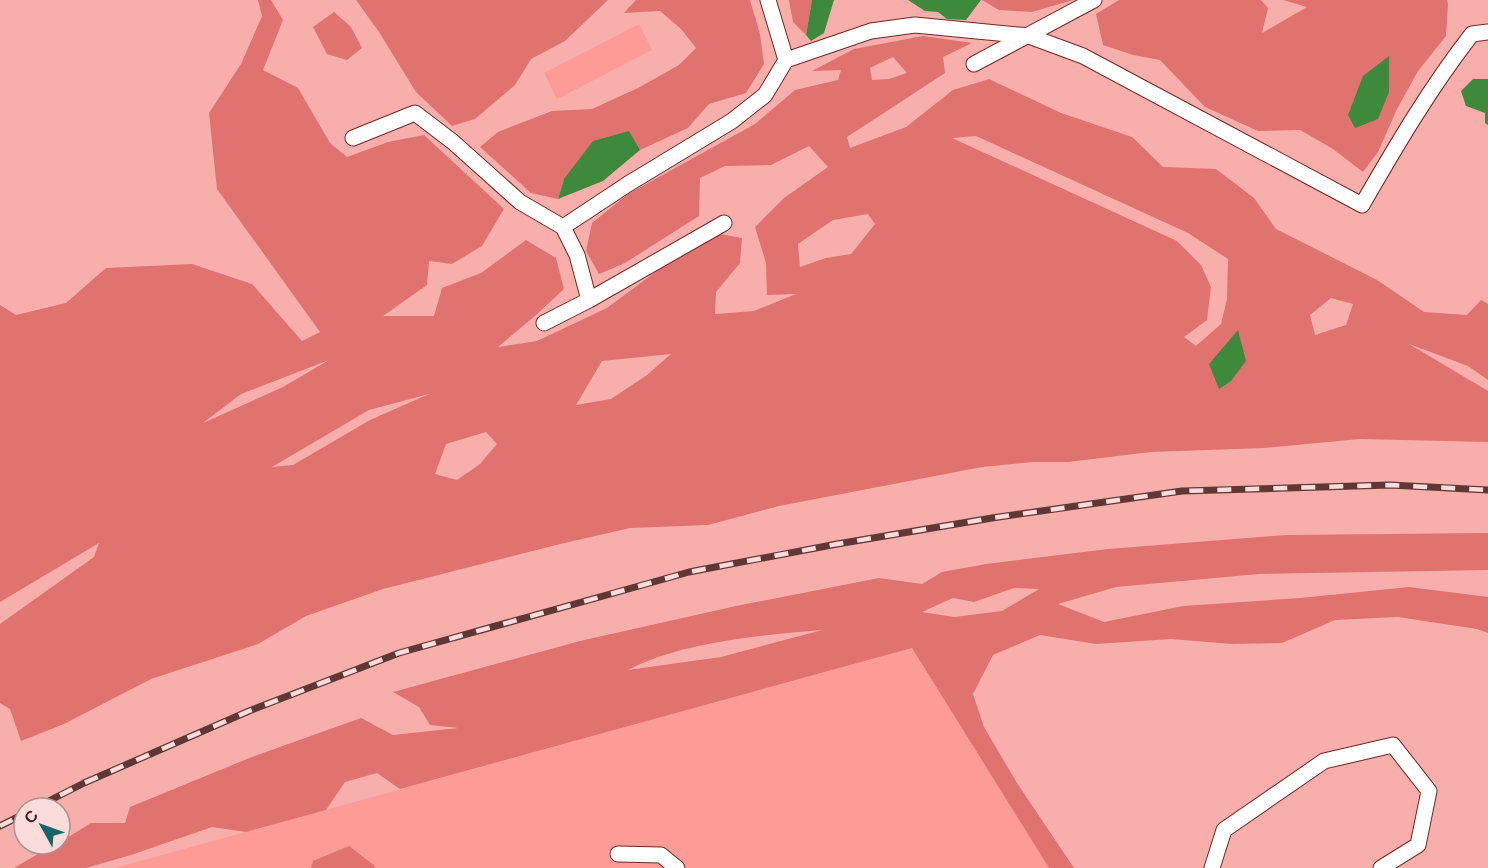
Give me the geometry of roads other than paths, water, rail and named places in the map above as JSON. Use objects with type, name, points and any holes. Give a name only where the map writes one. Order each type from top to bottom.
[{"type":"lane","points":[[768,0],[786,60]]},
{"type":"lane","points":[[974,64],[1094,0]]},
{"type":"lane","points":[[563,226],[732,121],[765,95],[786,60],[871,31],[915,25],[1029,36],[1083,56],[1362,205],[1415,114],[1449,63],[1472,34],[1488,32]]},
{"type":"lane","points":[[353,138],[415,112],[453,142],[520,202],[563,226],[578,255],[589,300]]},
{"type":"lane","points":[[544,323],[724,223]]},
{"type":"lane","points":[[1212,868],[1224,830],[1324,761],[1393,745],[1429,791],[1418,845],[1381,868]]},
{"type":"lane","points":[[618,854],[661,855],[677,868]]},
{"type":"railway","points":[[59,796],[249,711],[399,653],[689,572],[992,518],[1182,491],[1390,485],[1488,490]]},
{"type":"railway","points":[[0,826],[12,820]]}]
